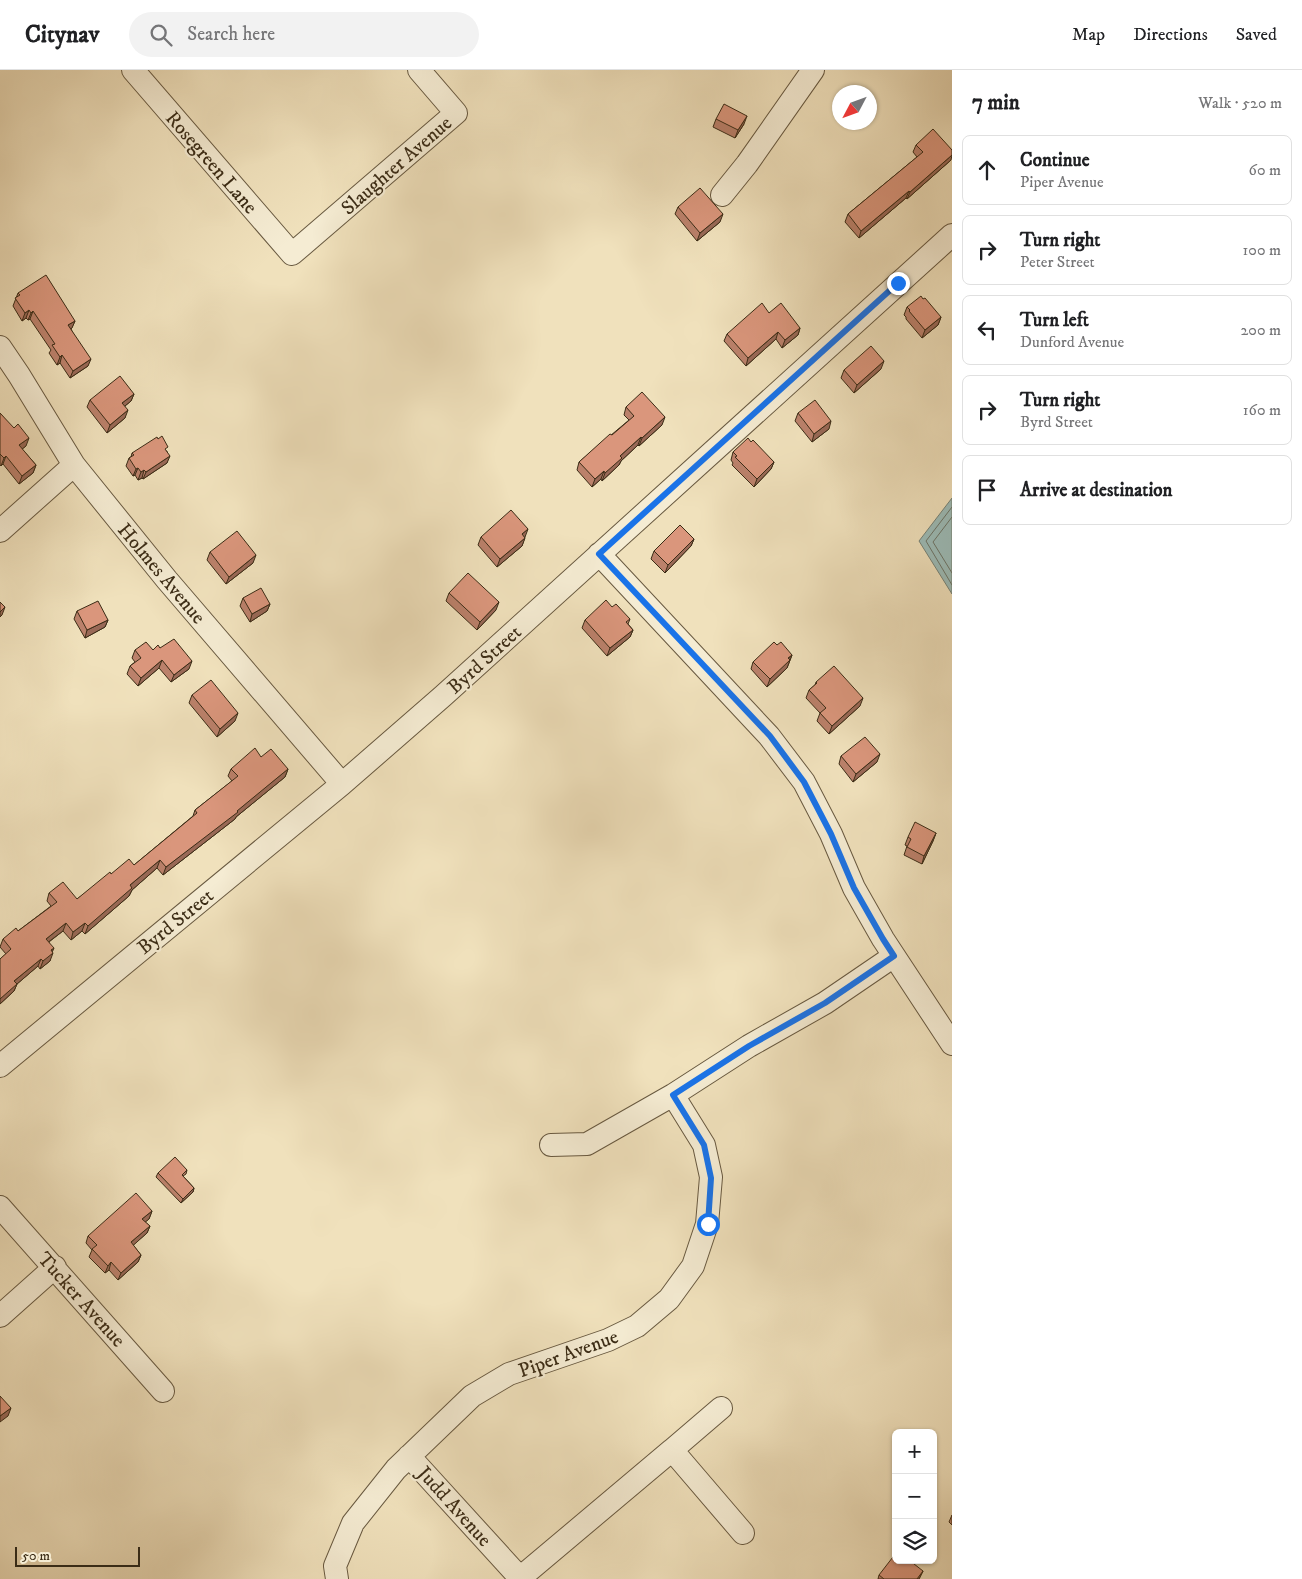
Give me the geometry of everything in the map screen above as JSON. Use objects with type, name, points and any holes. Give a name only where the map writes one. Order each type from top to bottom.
[{"type":"street","name":"Rosegreen Lane","points":[[133,70],[292,254]]},
{"type":"street","name":"Slaughter Avenue","points":[[292,254],[456,113],[419,70]]},
{"type":"street","points":[[722,195],[747,164],[812,70]]},
{"type":"street","name":"Byrd Street","points":[[0,1066],[342,784],[443,696],[952,235]]},
{"type":"street","name":"Holmes Avenue","points":[[0,347],[74,465],[167,580],[342,784]]},
{"type":"street","points":[[0,531],[74,465]]},
{"type":"street","points":[[599,554],[770,736],[804,782],[831,834],[854,888],[883,939],[952,1044]]},
{"type":"street","points":[[550,1145],[587,1144],[673,1095],[749,1046],[825,1003],[894,956]]},
{"type":"street","name":"Piper Avenue","points":[[337,1579],[335,1566],[353,1523],[396,1469],[472,1396],[509,1374],[608,1340],[638,1326],[669,1299],[693,1266],[708,1224],[711,1178],[704,1145],[673,1095]]},
{"type":"street","name":"Tucker Avenue","points":[[0,1207],[163,1391]]},
{"type":"street","points":[[0,1316],[55,1267]]},
{"type":"street","points":[[520,1578],[721,1408]]},
{"type":"street","points":[[672,1450],[743,1533]]},
{"type":"street","name":"Judd Avenue","points":[[409,1456],[520,1578]]},
{"type":"water","points":[[952,498],[952,594],[919,541]]},
{"type":"building","points":[[724,104],[747,116],[738,130],[716,119]]},
{"type":"building","points":[[933,129],[952,150],[952,155],[861,231],[848,214],[923,152],[916,145]]},
{"type":"building","points":[[700,188],[723,214],[700,233],[678,207]]},
{"type":"building","points":[[46,275],[75,321],[68,325],[91,359],[73,371],[52,345],[55,344],[33,311],[31,313],[29,310],[25,313],[15,298],[20,295],[18,293]]},
{"type":"building","points":[[921,296],[923,299],[925,298],[941,317],[925,330],[907,307]]},
{"type":"building","points":[[762,303],[769,313],[781,303],[800,328],[785,340],[778,332],[748,358],[727,334]]},
{"type":"building","points":[[871,346],[884,361],[857,385],[844,370]]},
{"type":"building","points":[[120,376],[134,394],[122,403],[128,410],[110,425],[90,400]]},
{"type":"building","points":[[642,392],[665,417],[620,456],[622,458],[595,479],[579,462],[610,434],[612,435],[634,416],[626,407]]},
{"type":"building","points":[[815,400],[831,421],[814,434],[798,413]]},
{"type":"building","points":[[0,413],[14,428],[18,424],[29,438],[19,445],[36,465],[22,476],[6,456],[4,458],[0,454]]},
{"type":"building","points":[[162,436],[168,447],[165,449],[170,456],[146,472],[144,470],[141,472],[138,468],[136,469],[129,458],[134,455],[132,453],[157,437],[158,439]]},
{"type":"building","points":[[748,438],[751,442],[753,440],[774,462],[757,479],[735,457],[737,456],[733,452]]},
{"type":"building","points":[[511,510],[528,529],[522,534],[525,538],[500,559],[481,537]]},
{"type":"building","points":[[680,525],[694,539],[668,565],[654,551]]},
{"type":"building","points":[[237,531],[256,555],[229,577],[210,552]]},
{"type":"building","points":[[468,573],[499,602],[480,622],[449,593]]},
{"type":"building","points":[[261,588],[270,604],[252,614],[243,598]]},
{"type":"building","points":[[606,600],[612,607],[616,604],[630,619],[626,622],[633,630],[610,648],[585,620]]},
{"type":"building","points":[[98,601],[108,620],[87,630],[77,611]]},
{"type":"building","points":[[0,602],[5,607],[0,612]]},
{"type":"building","points":[[174,639],[192,661],[174,675],[162,660],[141,678],[130,666],[141,658],[135,650],[146,642],[153,650],[158,645],[160,648]]},
{"type":"building","points":[[774,642],[777,645],[781,642],[792,655],[788,658],[790,660],[770,679],[753,662]]},
{"type":"building","points":[[834,666],[863,698],[832,726],[820,713],[826,708],[809,690]]},
{"type":"building","points":[[211,680],[238,713],[220,729],[192,695]]},
{"type":"building","points":[[865,737],[880,754],[856,774],[841,756]]},
{"type":"building","points":[[255,748],[261,757],[271,749],[288,769],[238,812],[166,867],[160,860],[130,885],[132,888],[88,926],[85,923],[73,932],[66,923],[46,939],[54,948],[51,950],[53,953],[43,961],[41,959],[14,981],[17,984],[0,999],[0,959],[11,949],[3,939],[16,928],[18,931],[57,902],[49,893],[63,882],[77,899],[129,859],[134,865],[197,813],[195,810],[238,776],[231,769]]},
{"type":"building","points":[[915,822],[936,833],[924,856],[907,847],[911,839],[908,837]]},
{"type":"building","points":[[175,1157],[187,1170],[182,1175],[194,1188],[183,1199],[158,1173]]},
{"type":"building","points":[[136,1193],[152,1211],[142,1219],[150,1226],[131,1242],[141,1255],[121,1273],[111,1262],[108,1266],[92,1249],[97,1245],[88,1236]]},
{"type":"building","points":[[0,1396],[11,1408],[0,1416]]},
{"type":"building","points":[[892,1558],[892,1564],[914,1564],[923,1571],[917,1579],[884,1579],[879,1575]]},
{"type":"route","points":[[708,1224],[711,1178],[704,1145],[673,1095],[749,1046],[825,1003],[894,956],[854,888],[831,834],[804,782],[770,736],[599,554],[898,283]]}]
